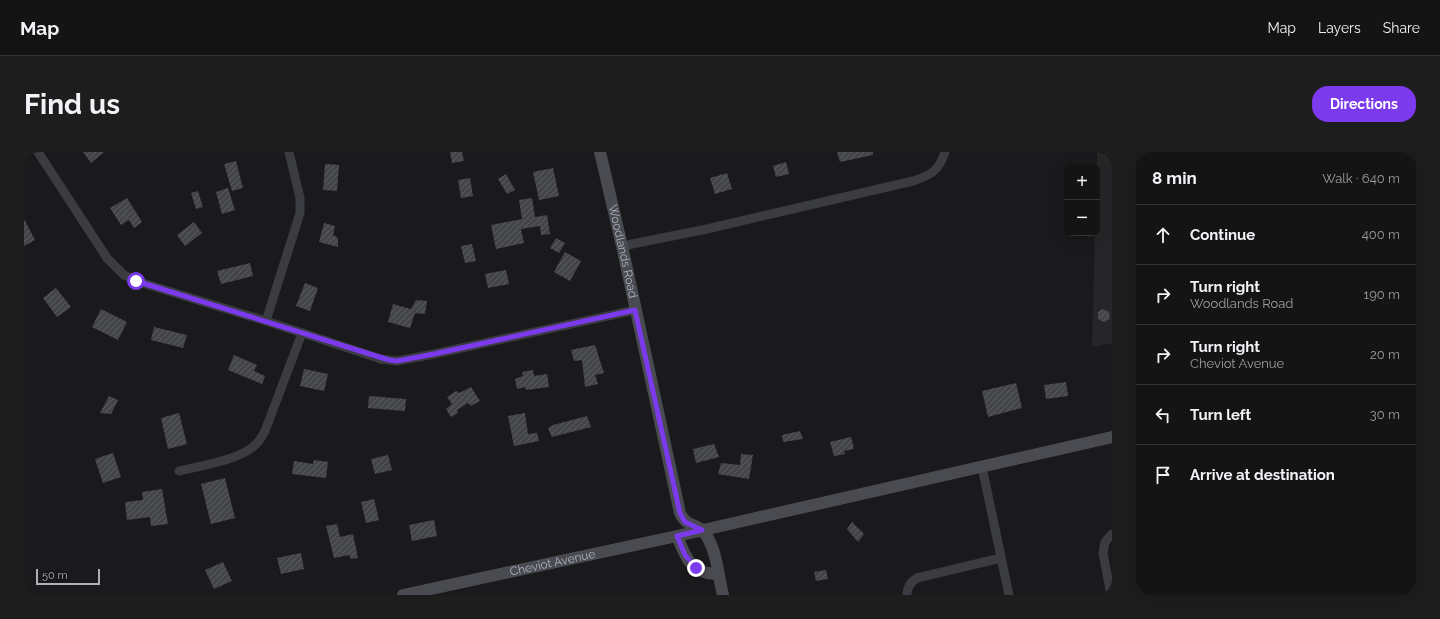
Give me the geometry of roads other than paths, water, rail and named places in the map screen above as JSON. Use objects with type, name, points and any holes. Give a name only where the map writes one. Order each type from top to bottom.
[{"type":"street","points":[[38,152],[107,258],[124,275],[136,281],[381,358],[397,361],[635,310]]},
{"type":"street","points":[[266,321],[300,213],[300,198],[289,152]]},
{"type":"street","name":"Woodlands Road","points":[[600,152],[680,513],[685,522],[702,530]]},
{"type":"street","points":[[622,246],[707,229],[913,181],[932,173],[938,167],[944,152]]},
{"type":"street","points":[[179,471],[233,457],[254,447],[264,431],[302,332]]},
{"type":"street","name":"Cheviot Avenue","points":[[403,595],[677,536],[1112,437]]},
{"type":"street","points":[[982,467],[1009,595]]},
{"type":"street","points":[[702,530],[711,545],[723,595]]},
{"type":"street","points":[[1111,595],[1103,553],[1105,542],[1112,534]]},
{"type":"street","points":[[677,536],[685,555],[692,565],[703,573],[718,574]]},
{"type":"street","points":[[907,595],[908,587],[911,582],[917,578],[1000,558]]}]
